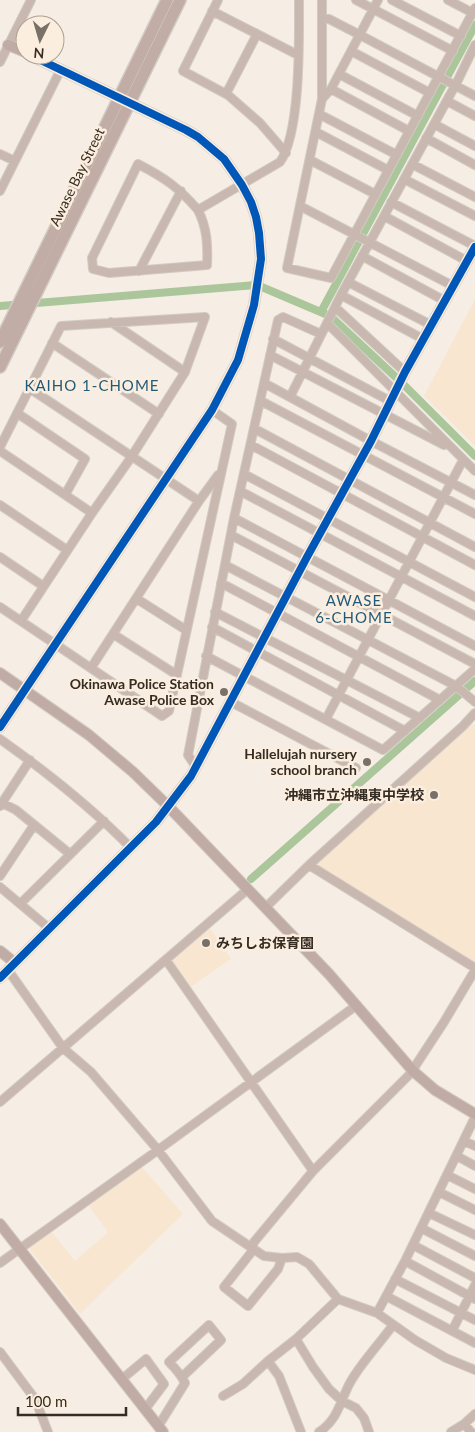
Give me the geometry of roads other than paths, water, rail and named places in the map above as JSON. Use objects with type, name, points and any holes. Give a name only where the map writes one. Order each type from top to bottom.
[{"type":"main road","name":"Awase Bay Street","points":[[0,367],[41,285],[125,100],[167,0]]},
{"type":"main road","name":"Awase Bay Street","points":[[0,342],[125,100],[180,0]]},
{"type":"street","points":[[0,62],[30,0]]},
{"type":"street","points":[[218,0],[183,71],[226,94],[260,123],[286,153]]},
{"type":"street","points":[[198,210],[280,162],[286,153],[294,119],[298,55],[299,2],[291,0]]},
{"type":"street","points":[[322,0],[322,99],[287,268],[331,278],[474,11],[448,0]]},
{"type":"street","points":[[356,0],[453,51]]},
{"type":"street","points":[[322,99],[331,89],[378,0]]},
{"type":"street","points":[[392,0],[460,36]]},
{"type":"street","points":[[212,11],[298,55]]},
{"type":"street","points":[[323,18],[329,19],[475,96]]},
{"type":"street","points":[[226,94],[257,34]]},
{"type":"street","points":[[8,45],[15,48]]},
{"type":"street","points":[[290,397],[341,295],[391,202],[455,85],[472,61],[475,45]]},
{"type":"street","points":[[351,51],[430,93]]},
{"type":"street","points":[[0,727],[212,410],[238,360],[254,305],[261,259],[259,233],[251,202],[242,185],[224,160],[198,137],[51,65]]},
{"type":"street","points":[[0,191],[60,69]]},
{"type":"street","points":[[339,74],[418,116]]},
{"type":"street","points":[[331,89],[409,131]]},
{"type":"street","points":[[447,100],[475,116]]},
{"type":"street","points":[[319,114],[397,155]]},
{"type":"street","points":[[434,124],[475,146]]},
{"type":"street","points":[[316,132],[388,170]]},
{"type":"street","points":[[426,138],[475,165]]},
{"type":"street","points":[[0,154],[15,162]]},
{"type":"street","points":[[310,160],[375,194]]},
{"type":"street","points":[[138,164],[169,181],[182,191],[198,210],[204,223],[208,244],[207,265],[109,274],[94,269],[92,258],[138,164]]},
{"type":"street","points":[[412,164],[475,197]]},
{"type":"street","points":[[404,179],[475,216]]},
{"type":"street","points":[[140,271],[182,191]]},
{"type":"street","points":[[0,978],[131,848],[169,806],[186,783],[363,455],[404,372],[475,247],[391,202]]},
{"type":"street","points":[[300,206],[453,286]]},
{"type":"street","points":[[384,216],[467,261]]},
{"type":"street","points":[[362,256],[445,301]]},
{"type":"street","points":[[348,282],[431,325]]},
{"type":"street","points":[[341,295],[423,339]]},
{"type":"street","points":[[335,307],[404,372]]},
{"type":"street","points":[[0,447],[61,326],[206,317],[185,372],[132,456],[21,621]]},
{"type":"street","points":[[196,767],[188,755],[206,656],[234,518],[278,320],[283,317],[321,334]]},
{"type":"street","points":[[111,322],[185,372]]},
{"type":"street","points":[[327,323],[393,396],[475,471]]},
{"type":"street","points":[[273,339],[309,358],[393,396]]},
{"type":"street","points":[[52,343],[159,414]]},
{"type":"street","points":[[270,355],[383,415],[451,448]]},
{"type":"street","points":[[264,383],[370,441],[475,495]]},
{"type":"street","points":[[29,388],[199,501]]},
{"type":"street","points":[[261,401],[475,514]]},
{"type":"street","points":[[0,607],[162,716],[169,711],[232,424],[212,410]]},
{"type":"street","points":[[17,413],[85,459],[65,495]]},
{"type":"street","points":[[255,429],[475,547]]},
{"type":"street","points":[[251,445],[475,565]]},
{"type":"street","points":[[0,451],[92,513]]},
{"type":"street","points":[[326,719],[463,460]]},
{"type":"street","points":[[91,668],[199,501],[221,472]]},
{"type":"street","points":[[244,474],[475,597]]},
{"type":"street","points":[[240,491],[475,616]]},
{"type":"street","points":[[0,505],[68,550]]},
{"type":"street","points":[[234,518],[475,646]]},
{"type":"street","points":[[231,535],[475,664]]},
{"type":"street","points":[[0,558],[43,586]]},
{"type":"street","points":[[225,565],[456,686],[475,702]]},
{"type":"street","points":[[221,584],[440,700]]},
{"type":"street","points":[[137,599],[186,630]]},
{"type":"street","points":[[215,612],[420,718]]},
{"type":"street","points":[[212,627],[405,730]]},
{"type":"street","points":[[114,634],[177,675]]},
{"type":"street","points":[[206,656],[383,750],[475,670]]},
{"type":"street","points":[[0,674],[89,734],[133,772],[169,806],[330,974],[413,1071],[435,1090],[475,1115],[457,1156],[378,1313]]},
{"type":"street","points":[[231,702],[356,768]]},
{"type":"street","points":[[265,908],[309,865],[475,713]]},
{"type":"street","points":[[0,739],[60,782],[131,848]]},
{"type":"street","points":[[30,760],[1,804],[16,810],[70,854]]},
{"type":"street","points":[[20,904],[104,821]]},
{"type":"street","points":[[0,876],[34,825]]},
{"type":"street","points":[[282,1258],[278,1269],[248,1306],[224,1287],[240,1268],[254,1242],[313,1171],[413,1071],[475,969],[309,865]]},
{"type":"street","points":[[0,887],[50,928]]},
{"type":"street","points":[[0,1102],[248,889]]},
{"type":"street","points":[[0,951],[63,1048],[91,1072],[158,1150],[212,1221],[264,1256],[297,1257],[309,1264],[338,1299],[378,1313],[415,1340],[446,1358],[475,1370]]},
{"type":"street","points":[[166,960],[313,1171]]},
{"type":"street","points":[[0,1263],[357,1005]]},
{"type":"street","points":[[464,1141],[475,1146]]},
{"type":"street","points":[[457,1156],[475,1166]]},
{"type":"street","points":[[447,1175],[475,1189]]},
{"type":"street","points":[[439,1192],[475,1210]]},
{"type":"street","points":[[429,1213],[475,1235]]},
{"type":"street","points":[[0,1224],[161,1429],[185,1383],[169,1362],[208,1326],[221,1340],[182,1377]]},
{"type":"street","points":[[421,1228],[475,1256]]},
{"type":"street","points":[[413,1245],[475,1278]]},
{"type":"street","points":[[405,1261],[472,1297]]},
{"type":"street","points":[[395,1279],[475,1320]]},
{"type":"street","points":[[452,1331],[472,1297],[475,1285]]},
{"type":"street","points":[[386,1296],[475,1343]]},
{"type":"street","points":[[223,1396],[243,1384],[296,1339],[338,1299]]},
{"type":"street","points":[[319,1432],[329,1425],[342,1402],[351,1380],[393,1325]]},
{"type":"street","points":[[296,1339],[313,1368],[329,1388],[342,1402],[356,1408],[364,1418],[369,1432]]},
{"type":"street","points":[[0,1352],[35,1399],[48,1432]]},
{"type":"street","points":[[122,1379],[146,1359],[164,1384],[146,1408]]},
{"type":"street","points":[[268,1361],[279,1376],[302,1432]]},
{"type":"street","points":[[451,1432],[475,1414]]},
{"type":"street","points":[[464,1424],[471,1432]]},
{"type":"waterway","points":[[321,312],[475,25]]},
{"type":"waterway","points":[[0,306],[257,285],[330,316],[402,383],[475,456]]},
{"type":"waterway","points":[[251,879],[475,681]]},
{"type":"place","name":"Okinawa Police Station Awase Police Box","points":[[224,692]]},
{"type":"place","name":"Hallelujah nursery school branch","points":[[367,762]]},
{"type":"place","name":"沖縄市立沖縄東中学校","points":[[434,795]]},
{"type":"place","name":"みちしお保育園","points":[[206,943]]},
{"type":"district","name":"KAIHO 1-CHOME","points":[[92,386]]},
{"type":"district","name":"AWASE 6-CHOME","points":[[354,610]]}]
